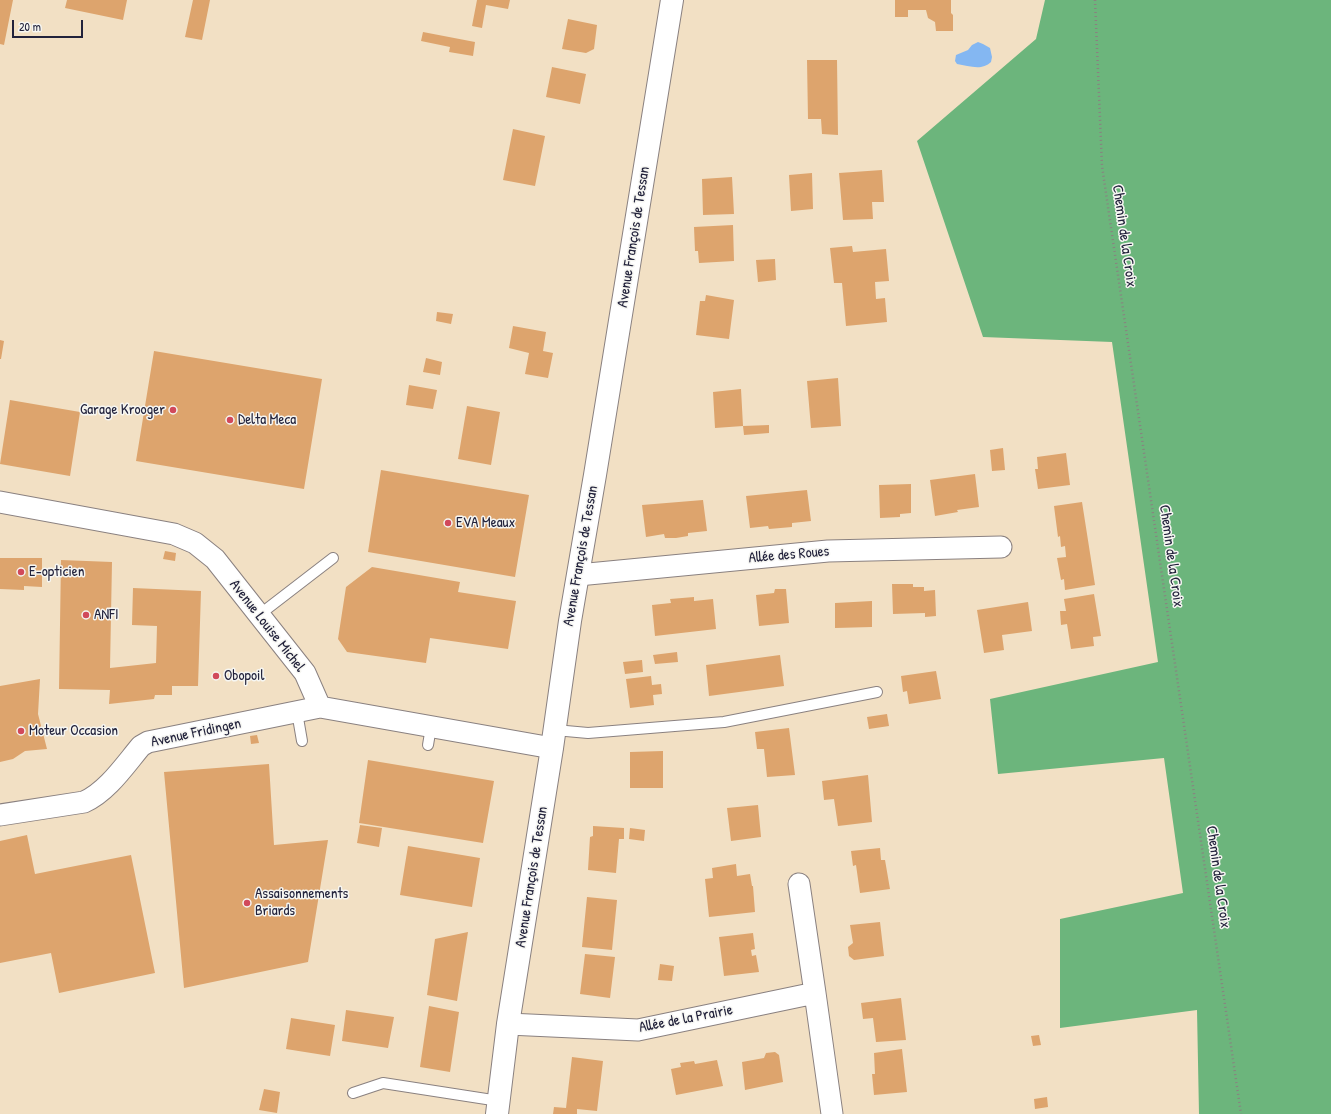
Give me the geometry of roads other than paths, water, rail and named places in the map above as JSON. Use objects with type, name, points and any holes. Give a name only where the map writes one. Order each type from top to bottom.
[{"type":"street","name":"Avenue François de Tessan","points":[[498,1108],[508,1024],[554,739],[570,621],[672,0]]},
{"type":"street","name":"Avenue Louise Michel","points":[[0,502],[174,534],[195,543],[215,559],[305,673],[320,707]]},
{"type":"street","name":"Allée des Roues","points":[[578,575],[828,551],[1001,547]]},
{"type":"street","points":[[320,707],[429,736],[554,739]]},
{"type":"street","name":"Avenue Fridingen","points":[[0,815],[84,802],[93,798],[102,791],[141,746],[148,742],[320,707]]},
{"type":"street","points":[[799,884],[832,1114]]},
{"type":"street","name":"Allée de la Prairie","points":[[508,1024],[638,1030],[815,993]]},
{"type":"lane","points":[[259,615],[333,558]]},
{"type":"lane","points":[[554,739],[588,733],[724,722],[878,692]]},
{"type":"lane","points":[[297,712],[302,741]]},
{"type":"lane","points":[[353,1093],[383,1083],[498,1108]]},
{"type":"water","points":[[978,42],[990,48],[992,57],[991,62],[987,65],[979,67],[957,64],[955,61],[956,55],[968,50],[972,45]]},
{"type":"place","name":"Garage Krooger","points":[[173,410]]},
{"type":"place","name":"Delta Meca","points":[[230,420]]},
{"type":"place","name":"EVA Meaux","points":[[448,523]]},
{"type":"place","name":"E-opticien","points":[[21,572]]},
{"type":"place","name":"ANFI","points":[[86,615]]},
{"type":"place","name":"Obopoil","points":[[216,676]]},
{"type":"place","name":"Moteur Occasion","points":[[21,731]]},
{"type":"place","name":"Assaisonnements Briards","points":[[247,903]]}]
